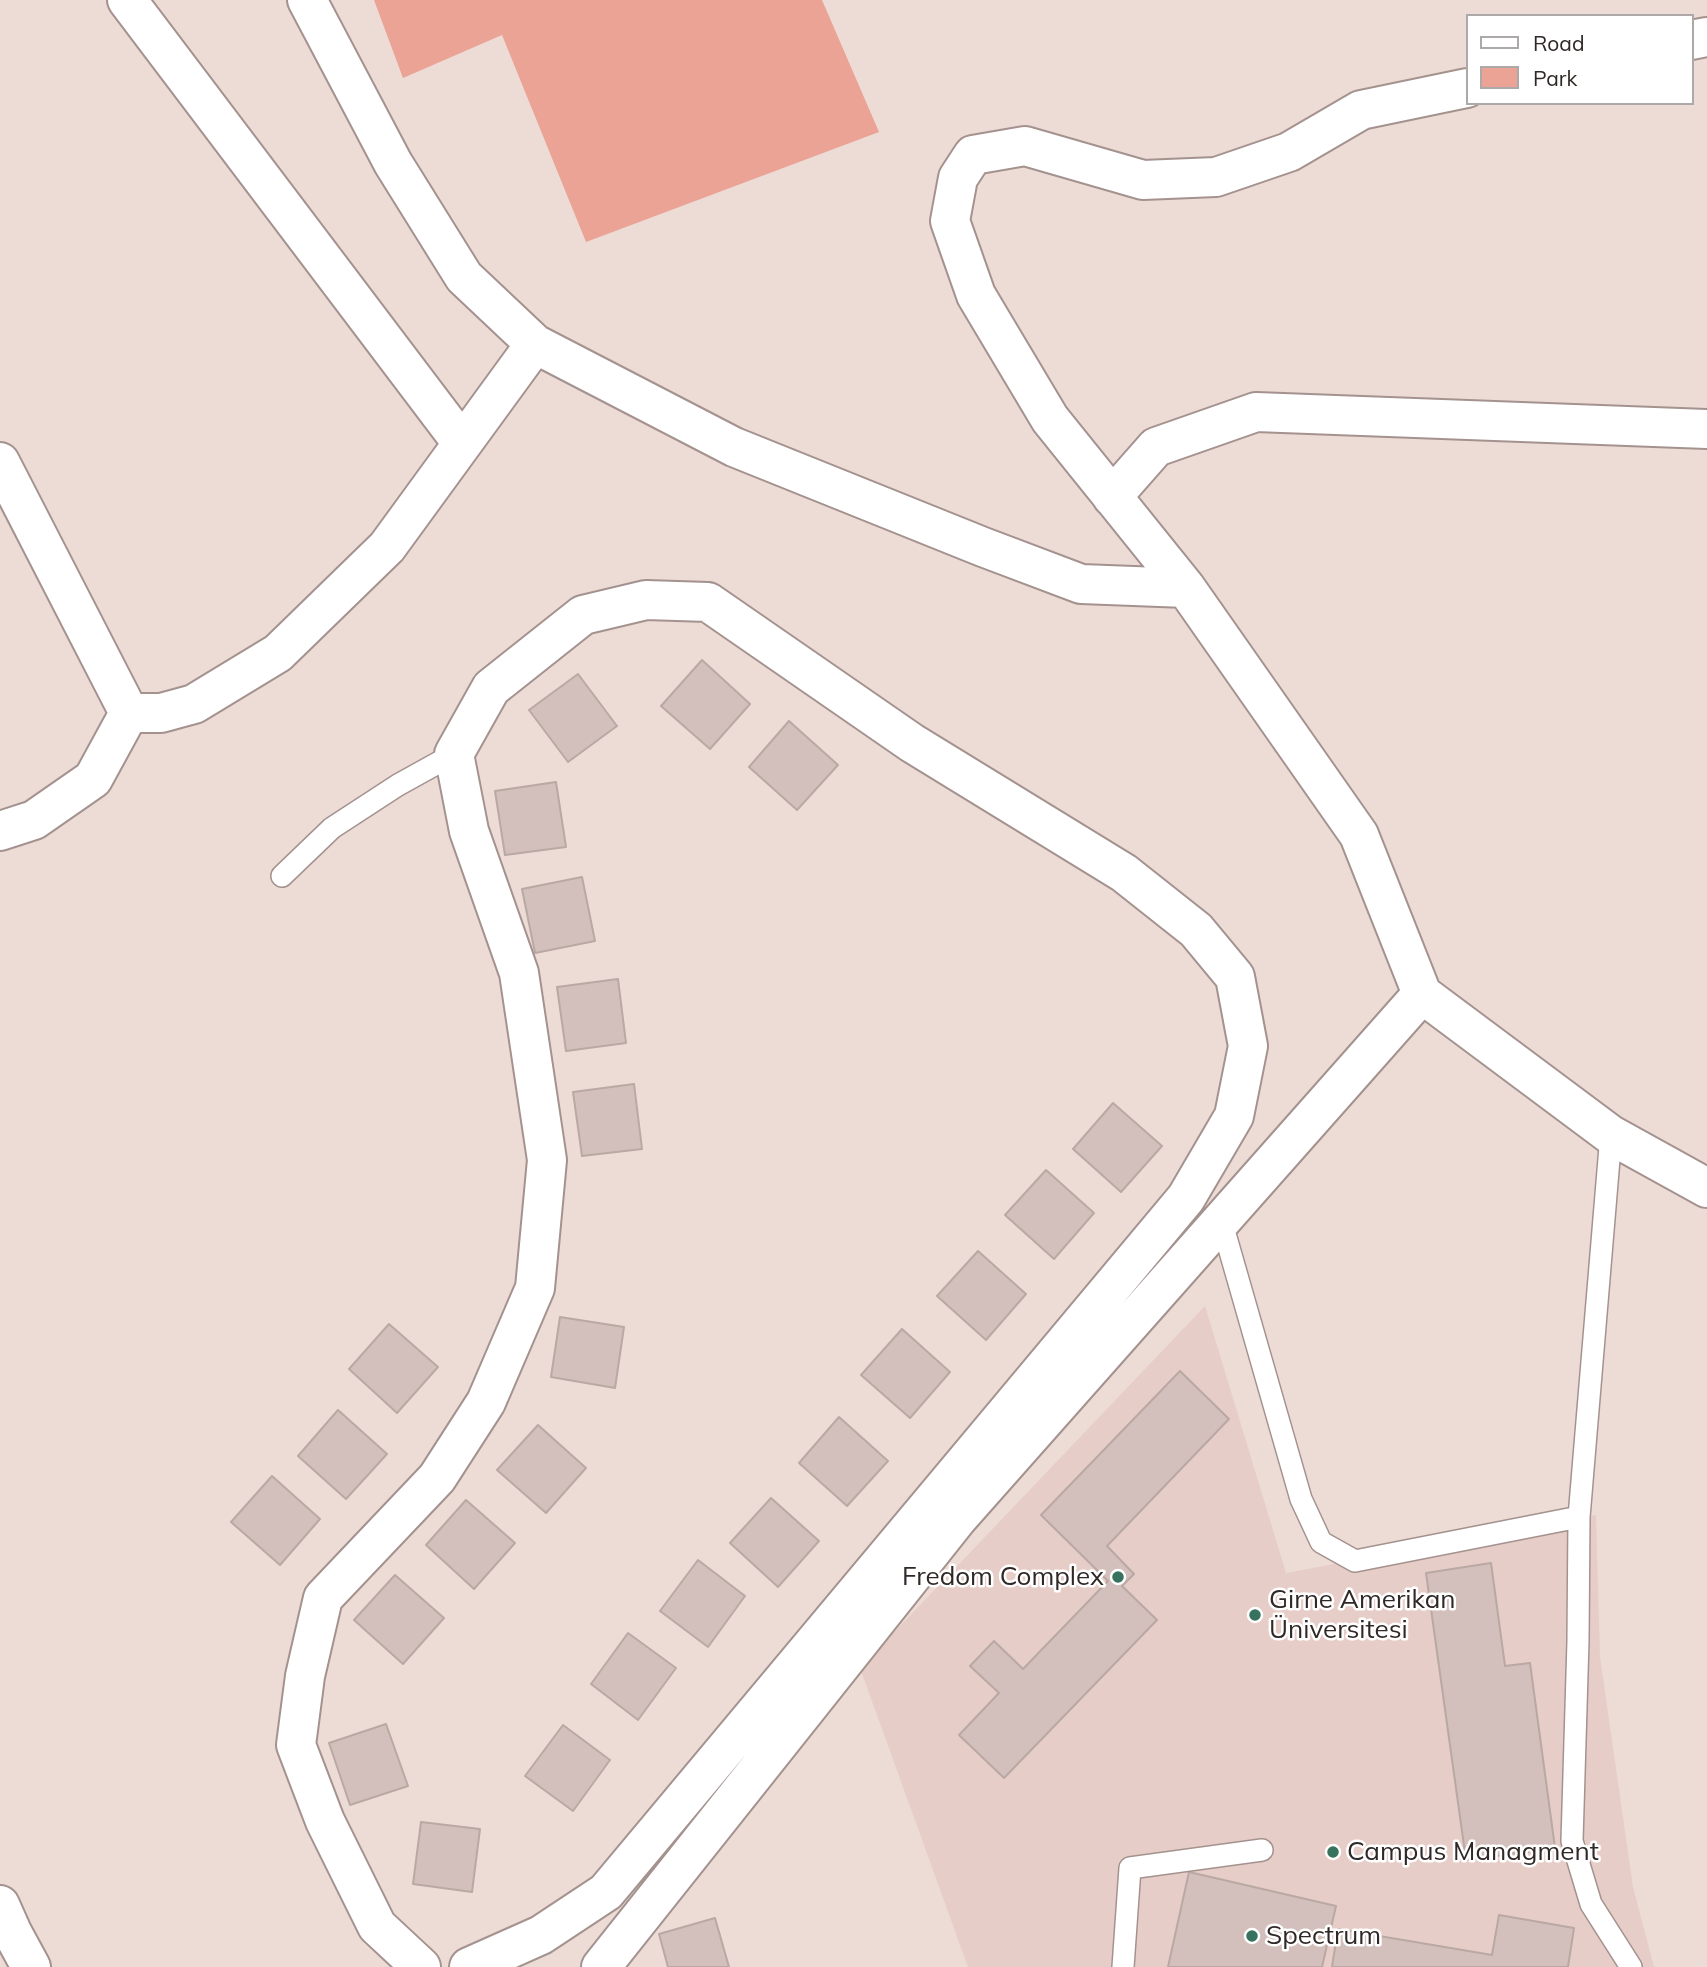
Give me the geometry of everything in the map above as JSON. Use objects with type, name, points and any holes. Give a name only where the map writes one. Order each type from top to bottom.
[{"type":"street","points":[[127,0],[462,443]]},
{"type":"street","points":[[307,0],[393,163],[464,277],[535,344],[734,447],[1056,575],[1081,584],[1186,589]]},
{"type":"street","points":[[1466,88],[1361,110],[1289,152],[1216,177],[1143,180],[1025,146],[973,155],[958,178],[950,221],[976,295],[1050,419],[1186,589],[1359,835],[1422,994],[1611,1135],[1707,1188]]},
{"type":"street","points":[[129,713],[161,713],[194,704],[278,653],[387,547],[535,344]]},
{"type":"street","points":[[1112,497],[1156,447],[1256,412],[1707,429]]},
{"type":"street","points":[[0,462],[129,713]]},
{"type":"street","points":[[421,1967],[377,1926],[325,1821],[296,1745],[305,1676],[323,1598],[437,1478],[486,1402],[535,1289],[547,1160],[519,973],[469,831],[454,754],[491,688],[583,615],[646,600],[708,602],[912,743],[1124,873],[1196,930],[1235,977],[1248,1046],[1234,1116],[1186,1198],[606,1892],[541,1935],[469,1967]]},
{"type":"street","points":[[0,831],[34,820],[93,779],[129,713]]},
{"type":"street","points":[[601,1967],[958,1518],[1422,994]]},
{"type":"street","points":[[0,1905],[31,1967]]},
{"type":"lane","points":[[282,876],[332,828],[398,785],[454,754]]},
{"type":"lane","points":[[1611,1135],[1579,1517],[1572,1841],[1591,1905],[1631,1967]]},
{"type":"lane","points":[[1222,1220],[1301,1499],[1321,1542],[1355,1561],[1579,1517]]},
{"type":"lane","points":[[1123,1967],[1130,1868],[1262,1850]]},
{"type":"shaded area","name":"Girne Amerikan Üniversitesi","points":[[1205,1306],[1286,1573],[1596,1515],[1600,1657],[1633,1887],[1654,1967],[968,1967],[860,1668]]},
{"type":"green space","points":[[374,0],[822,0],[879,132],[586,242],[502,35],[403,78]]},
{"type":"building","points":[[702,660],[750,704],[710,749],[661,706]]},
{"type":"building","points":[[578,674],[617,726],[568,762],[529,710]]},
{"type":"building","points":[[789,721],[838,765],[797,810],[749,767]]},
{"type":"building","points":[[556,782],[566,847],[505,855],[495,791]]},
{"type":"building","points":[[582,877],[595,941],[535,953],[522,889]]},
{"type":"building","points":[[618,979],[626,1043],[566,1051],[557,987]]},
{"type":"building","points":[[634,1084],[642,1149],[582,1156],[573,1092]]},
{"type":"building","points":[[1113,1103],[1162,1146],[1121,1192],[1073,1149]]},
{"type":"building","points":[[1046,1170],[1094,1213],[1054,1259],[1005,1215]]},
{"type":"building","points":[[978,1251],[1026,1294],[986,1340],[937,1296]]},
{"type":"building","points":[[560,1317],[624,1327],[615,1388],[551,1377]]},
{"type":"building","points":[[389,1324],[438,1367],[397,1413],[349,1369]]},
{"type":"building","points":[[902,1329],[950,1372],[910,1418],[861,1375]]},
{"type":"building","name":"Fredom Complex","points":[[1180,1371],[1229,1419],[1107,1546],[1134,1574],[1122,1586],[1157,1620],[1004,1778],[959,1735],[999,1693],[970,1666],[994,1641],[1023,1669],[1108,1581],[1041,1515]]},
{"type":"building","points":[[338,1410],[387,1454],[346,1499],[298,1456]]},
{"type":"building","points":[[839,1417],[888,1461],[847,1506],[799,1463]]},
{"type":"building","points":[[538,1425],[586,1468],[546,1513],[497,1470]]},
{"type":"building","points":[[272,1476],[320,1519],[280,1565],[231,1522]]},
{"type":"building","points":[[771,1498],[819,1541],[778,1587],[730,1543]]},
{"type":"building","points":[[466,1500],[515,1543],[474,1589],[426,1545]]},
{"type":"building","points":[[698,1560],[745,1596],[708,1647],[660,1611]]},
{"type":"building","points":[[1491,1563],[1505,1666],[1530,1663],[1555,1848],[1466,1860],[1426,1573]]},
{"type":"building","points":[[395,1575],[444,1618],[403,1664],[354,1620]]},
{"type":"building","points":[[628,1633],[676,1668],[638,1720],[591,1684]]},
{"type":"building","points":[[386,1724],[408,1786],[350,1805],[329,1743]]},
{"type":"building","points":[[563,1725],[610,1760],[573,1811],[525,1776]]},
{"type":"building","points":[[421,1822],[480,1829],[472,1892],[413,1884]]},
{"type":"building","name":"Spectrum","points":[[1189,1872],[1336,1906],[1322,1967],[1168,1967]]},
{"type":"building","points":[[1499,1915],[1574,1928],[1568,1967],[1332,1967],[1338,1929],[1492,1955]]},
{"type":"building","points":[[715,1918],[729,1967],[668,1967],[659,1934]]},
{"type":"place","name":"Fredom Complex","points":[[1118,1577]]},
{"type":"place","name":"Girne Amerikan Üniversitesi","points":[[1255,1615]]},
{"type":"place","name":"Campus Managment","points":[[1333,1852]]},
{"type":"place","name":"Spectrum","points":[[1252,1936]]}]
